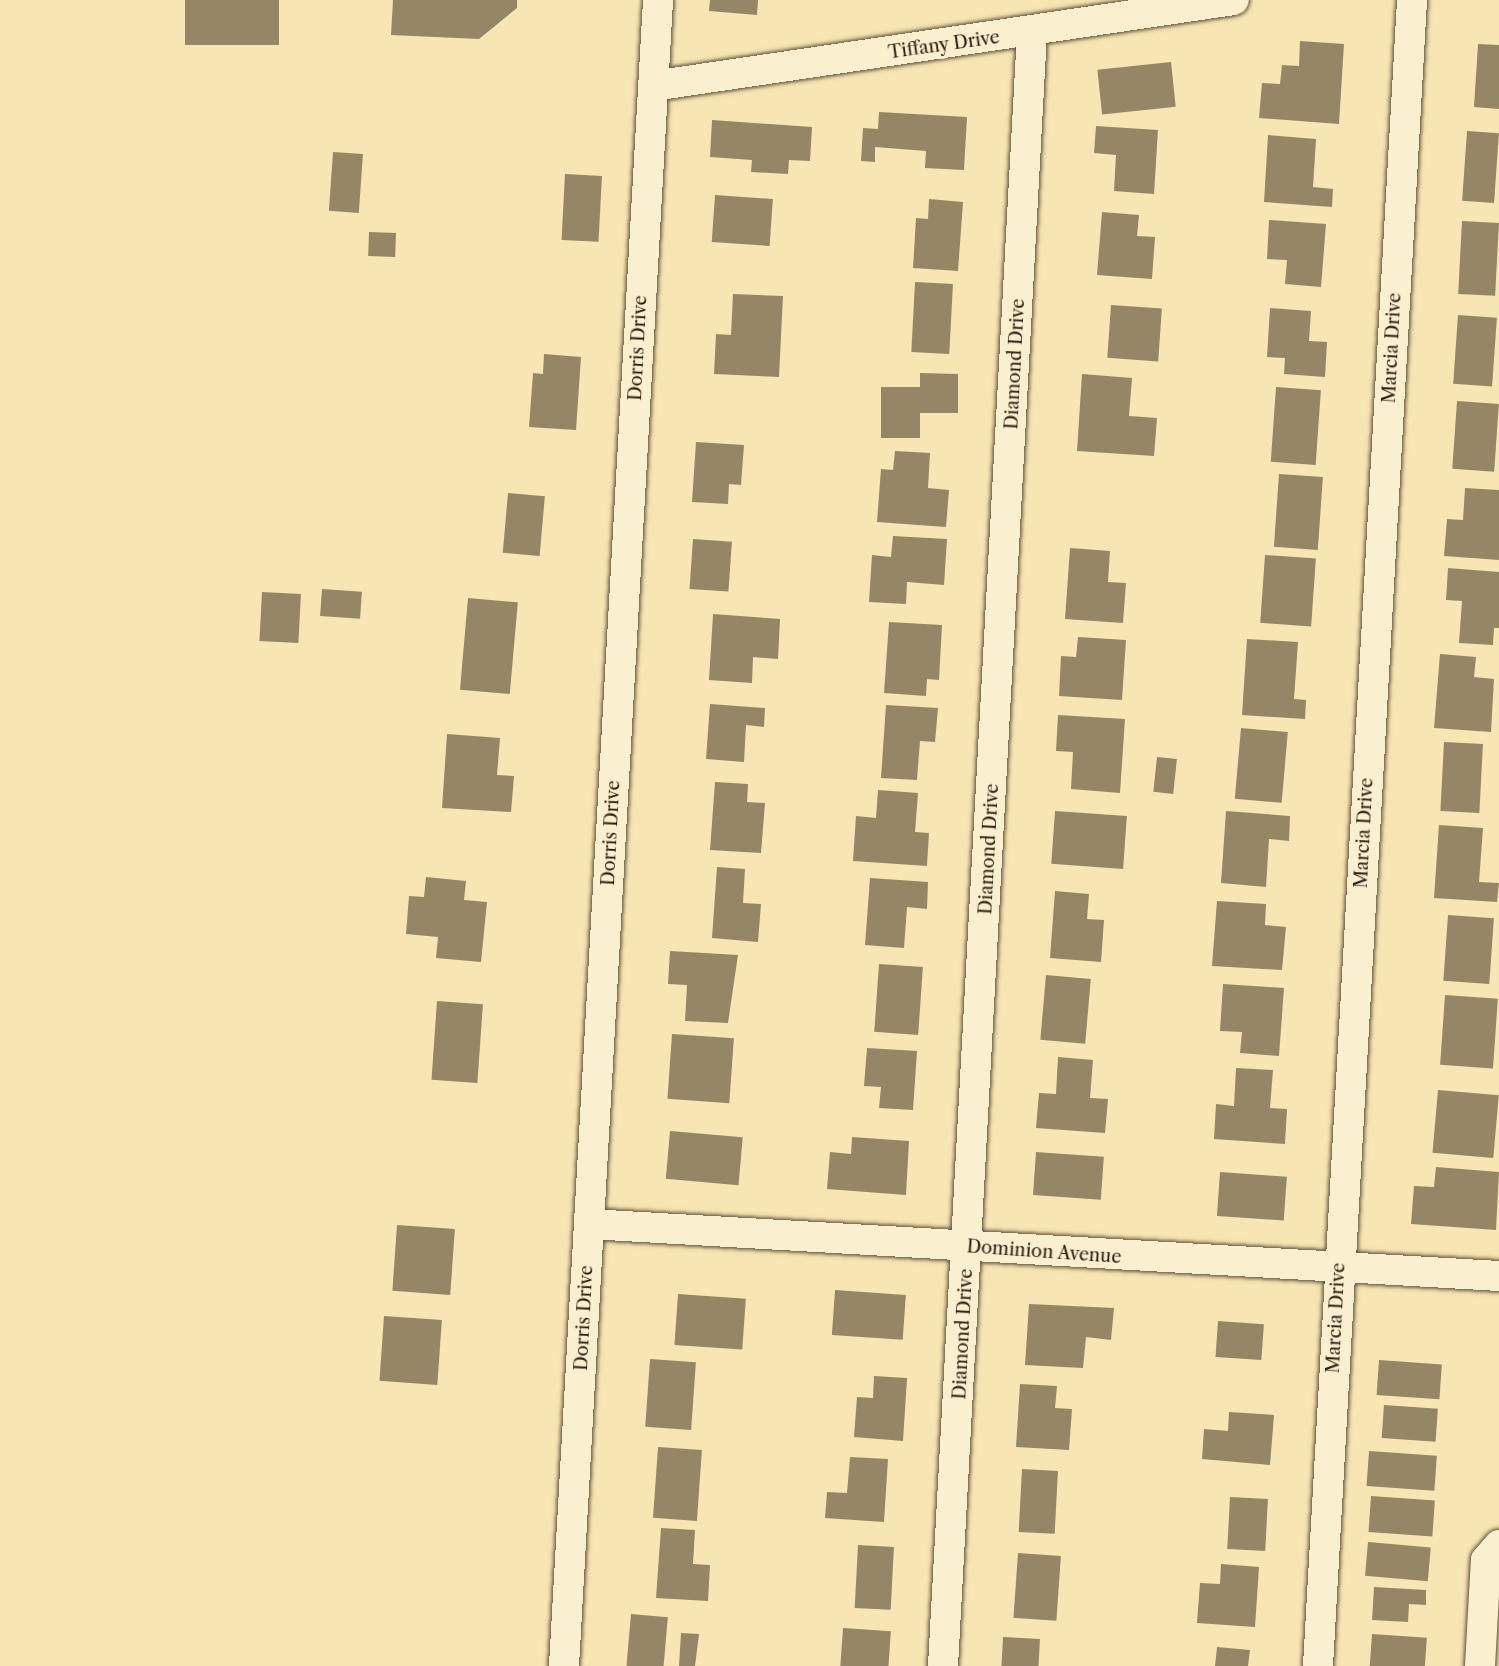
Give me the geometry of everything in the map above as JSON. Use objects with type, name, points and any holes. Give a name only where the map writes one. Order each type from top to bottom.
[{"type":"street","name":"Dorris Drive","points":[[564,1666],[658,0]]},
{"type":"street","name":"Tiffany Drive","points":[[653,86],[1032,32],[1234,0]]},
{"type":"street","name":"Marcia Drive","points":[[1318,1666],[1412,0]]},
{"type":"street","name":"Diamond Drive","points":[[943,1666],[968,1246],[1032,32]]},
{"type":"street","name":"Dominion Avenue","points":[[589,1224],[1339,1271],[1499,1276]]},
{"type":"street","points":[[1480,1666],[1486,1560],[1499,1545]]},
{"type":"building","points":[[185,0],[279,0],[279,45],[185,45]]},
{"type":"building","points":[[393,0],[517,0],[517,8],[479,39],[391,35]]},
{"type":"building","points":[[710,0],[758,0],[757,15],[709,11]]},
{"type":"building","points":[[1300,41],[1344,44],[1339,124],[1259,118],[1262,83],[1280,84],[1282,65],[1299,66]]},
{"type":"building","points":[[1478,44],[1499,45],[1499,109],[1474,107]]},
{"type":"building","points":[[1171,62],[1176,107],[1102,114],[1097,70]]},
{"type":"building","points":[[879,112],[967,117],[964,170],[925,168],[926,151],[875,147],[875,162],[861,161],[863,128],[878,129]]},
{"type":"building","points":[[712,120],[812,127],[810,161],[789,160],[788,174],[751,172],[752,160],[710,157]]},
{"type":"building","points":[[1096,126],[1158,130],[1154,194],[1114,191],[1116,155],[1094,153]]},
{"type":"building","points":[[1467,131],[1499,133],[1494,203],[1462,201]]},
{"type":"building","points":[[1268,135],[1316,139],[1313,187],[1333,189],[1332,207],[1264,202]]},
{"type":"building","points":[[333,152],[363,154],[359,213],[329,211]]},
{"type":"building","points":[[565,174],[602,176],[598,242],[562,240]]},
{"type":"building","points":[[715,195],[773,199],[770,246],[712,242]]},
{"type":"building","points":[[929,199],[963,202],[958,271],[913,268],[916,218],[928,219]]},
{"type":"building","points":[[1102,212],[1139,215],[1137,236],[1155,237],[1152,279],[1097,275]]},
{"type":"building","points":[[1269,220],[1326,224],[1321,287],[1285,284],[1287,260],[1267,259]]},
{"type":"building","points":[[1462,221],[1499,223],[1495,296],[1458,294]]},
{"type":"building","points":[[369,232],[396,233],[395,257],[368,256]]},
{"type":"building","points":[[915,282],[953,284],[949,354],[911,352]]},
{"type":"building","points":[[733,294],[783,296],[779,377],[714,374],[716,334],[731,335]]},
{"type":"building","points":[[1111,305],[1162,309],[1158,361],[1107,358]]},
{"type":"building","points":[[1270,308],[1311,311],[1309,341],[1327,342],[1325,377],[1284,374],[1285,358],[1267,357]]},
{"type":"building","points":[[1458,315],[1497,318],[1492,387],[1453,384]]},
{"type":"building","points":[[544,354],[581,357],[576,430],[529,427],[533,373],[543,374]]},
{"type":"building","points":[[920,373],[958,374],[958,413],[920,413],[920,438],[881,438],[881,387],[920,387]]},
{"type":"building","points":[[1082,374],[1132,378],[1129,416],[1157,418],[1154,456],[1077,451]]},
{"type":"building","points":[[1276,387],[1321,390],[1316,465],[1271,462]]},
{"type":"building","points":[[1457,401],[1499,404],[1494,472],[1452,469]]},
{"type":"building","points":[[696,442],[744,445],[741,485],[729,484],[728,504],[692,502]]},
{"type":"building","points":[[895,451],[930,453],[928,488],[949,490],[946,527],[877,522],[881,469],[893,470]]},
{"type":"building","points":[[1279,474],[1323,477],[1318,550],[1274,547]]},
{"type":"building","points":[[1465,488],[1499,490],[1499,560],[1444,556],[1447,519],[1463,520]]},
{"type":"building","points":[[508,493],[545,496],[540,556],[503,553]]},
{"type":"building","points":[[893,536],[947,539],[944,585],[907,582],[906,604],[869,602],[872,555],[891,557]]},
{"type":"building","points":[[693,539],[732,542],[728,592],[690,589]]},
{"type":"building","points":[[1070,548],[1110,551],[1108,582],[1126,583],[1123,623],[1065,619]]},
{"type":"building","points":[[1265,555],[1316,559],[1311,626],[1260,623]]},
{"type":"building","points":[[1448,568],[1499,572],[1499,628],[1494,628],[1493,645],[1459,643],[1462,601],[1446,600]]},
{"type":"building","points":[[322,589],[362,592],[360,619],[320,616]]},
{"type":"building","points":[[262,592],[301,594],[298,643],[259,641]]},
{"type":"building","points":[[468,598],[518,602],[510,694],[460,690]]},
{"type":"building","points":[[713,614],[780,619],[778,659],[753,657],[752,683],[709,680]]},
{"type":"building","points":[[889,622],[942,625],[939,680],[927,679],[926,696],[884,693]]},
{"type":"building","points":[[1078,637],[1126,640],[1122,700],[1059,696],[1061,656],[1076,657]]},
{"type":"building","points":[[1247,639],[1298,642],[1294,699],[1306,700],[1305,719],[1242,715]]},
{"type":"building","points":[[1440,654],[1476,657],[1474,677],[1494,679],[1491,732],[1434,728]]},
{"type":"building","points":[[710,704],[765,708],[764,727],[746,725],[744,762],[706,759]]},
{"type":"building","points":[[886,705],[938,708],[935,742],[920,741],[917,780],[881,778]]},
{"type":"building","points":[[1058,715],[1125,719],[1120,793],[1071,789],[1073,752],[1056,751]]},
{"type":"building","points":[[1241,728],[1288,732],[1282,803],[1235,799]]},
{"type":"building","points":[[447,734],[500,738],[497,775],[514,776],[511,812],[442,808]]},
{"type":"building","points":[[1444,742],[1483,744],[1479,813],[1440,811]]},
{"type":"building","points":[[1157,757],[1177,759],[1173,794],[1153,792]]},
{"type":"building","points":[[715,782],[748,784],[747,802],[765,803],[761,853],[710,850]]},
{"type":"building","points":[[878,790],[918,793],[915,832],[929,833],[927,866],[853,861],[856,816],[876,818]]},
{"type":"building","points":[[1055,811],[1127,816],[1123,869],[1051,864]]},
{"type":"building","points":[[1226,811],[1290,816],[1289,841],[1269,839],[1266,887],[1221,883]]},
{"type":"building","points":[[1439,825],[1483,828],[1479,882],[1499,883],[1497,902],[1434,898]]},
{"type":"building","points":[[717,867],[745,869],[743,903],[761,904],[758,942],[712,938]]},
{"type":"building","points":[[426,877],[466,881],[464,900],[487,902],[481,962],[436,958],[438,937],[406,934],[409,896],[424,897]]},
{"type":"building","points":[[870,878],[928,882],[927,909],[907,907],[904,948],[865,945]]},
{"type":"building","points":[[1055,891],[1089,894],[1087,919],[1104,920],[1101,962],[1050,958]]},
{"type":"building","points":[[1217,901],[1266,904],[1265,925],[1286,927],[1282,970],[1212,966]]},
{"type":"building","points":[[1448,915],[1494,918],[1489,984],[1443,981]]},
{"type":"building","points":[[670,951],[738,955],[728,1023],[685,1021],[687,985],[668,984]]},
{"type":"building","points":[[879,964],[923,967],[918,1035],[874,1032]]},
{"type":"building","points":[[1046,975],[1091,979],[1085,1044],[1040,1040]]},
{"type":"building","points":[[1223,984],[1284,988],[1279,1056],[1240,1053],[1242,1032],[1220,1031]]},
{"type":"building","points":[[1445,995],[1498,999],[1493,1069],[1440,1065]]},
{"type":"building","points":[[437,1001],[483,1004],[477,1083],[431,1080]]},
{"type":"building","points":[[672,1034],[734,1038],[729,1103],[667,1099]]},
{"type":"building","points":[[867,1048],[917,1051],[913,1110],[879,1108],[881,1087],[864,1086]]},
{"type":"building","points":[[1058,1057],[1093,1060],[1090,1098],[1108,1099],[1105,1133],[1036,1128],[1039,1093],[1056,1094]]},
{"type":"building","points":[[1236,1068],[1273,1070],[1270,1108],[1287,1109],[1285,1144],[1214,1139],[1216,1104],[1234,1106]]},
{"type":"building","points":[[1438,1090],[1499,1095],[1493,1158],[1433,1153]]},
{"type":"building","points":[[670,1131],[743,1137],[739,1185],[666,1179]]},
{"type":"building","points":[[852,1137],[909,1141],[906,1195],[827,1189],[830,1152],[851,1154]]},
{"type":"building","points":[[1036,1152],[1104,1157],[1101,1200],[1033,1195]]},
{"type":"building","points":[[1436,1167],[1499,1172],[1496,1230],[1411,1224],[1414,1186],[1434,1187]]},
{"type":"building","points":[[1220,1172],[1287,1177],[1284,1221],[1217,1216]]},
{"type":"building","points":[[397,1225],[455,1229],[450,1295],[392,1291]]},
{"type":"building","points":[[835,1290],[906,1295],[903,1340],[832,1335]]},
{"type":"building","points":[[678,1294],[746,1299],[742,1350],[674,1345]]},
{"type":"building","points":[[1029,1304],[1114,1308],[1111,1340],[1086,1337],[1083,1368],[1025,1365]]},
{"type":"building","points":[[384,1316],[442,1320],[437,1385],[379,1381]]},
{"type":"building","points":[[1218,1321],[1264,1324],[1261,1360],[1215,1357]]},
{"type":"building","points":[[650,1359],[696,1362],[691,1430],[645,1427]]},
{"type":"building","points":[[1379,1360],[1442,1364],[1439,1399],[1377,1395]]},
{"type":"building","points":[[874,1376],[907,1378],[903,1441],[854,1437],[857,1397],[873,1398]]},
{"type":"building","points":[[1020,1384],[1057,1386],[1055,1408],[1072,1409],[1069,1450],[1016,1447]]},
{"type":"building","points":[[1384,1405],[1438,1409],[1436,1442],[1382,1438]]},
{"type":"building","points":[[1229,1412],[1274,1415],[1270,1465],[1202,1459],[1204,1429],[1228,1431]]},
{"type":"building","points":[[658,1447],[702,1450],[697,1521],[653,1518]]},
{"type":"building","points":[[1369,1451],[1437,1456],[1434,1491],[1367,1486]]},
{"type":"building","points":[[850,1457],[888,1459],[884,1522],[825,1518],[827,1492],[847,1493]]},
{"type":"building","points":[[1022,1469],[1058,1471],[1055,1534],[1019,1532]]},
{"type":"building","points":[[1371,1496],[1435,1500],[1432,1536],[1368,1532]]},
{"type":"building","points":[[1230,1497],[1268,1499],[1265,1551],[1227,1549]]},
{"type":"building","points":[[661,1528],[695,1530],[693,1564],[710,1565],[708,1601],[656,1598]]},
{"type":"building","points":[[1368,1542],[1431,1547],[1428,1581],[1365,1576]]},
{"type":"building","points":[[858,1545],[894,1547],[891,1610],[855,1608]]},
{"type":"building","points":[[1018,1553],[1061,1556],[1056,1621],[1013,1618]]},
{"type":"building","points":[[1221,1564],[1259,1567],[1255,1627],[1197,1623],[1200,1583],[1220,1584]]},
{"type":"building","points":[[1374,1587],[1426,1590],[1426,1605],[1409,1604],[1408,1622],[1372,1620]]},
{"type":"building","points":[[631,1614],[668,1617],[664,1666],[626,1666]]},
{"type":"building","points":[[843,1628],[891,1631],[888,1666],[840,1666]]},
{"type":"building","points":[[681,1633],[699,1634],[695,1666],[679,1666]]},
{"type":"building","points":[[1372,1634],[1427,1638],[1425,1666],[1370,1666]]},
{"type":"building","points":[[1003,1637],[1040,1639],[1039,1666],[1001,1666]]},
{"type":"building","points":[[1217,1647],[1250,1650],[1248,1666],[1215,1666]]}]
